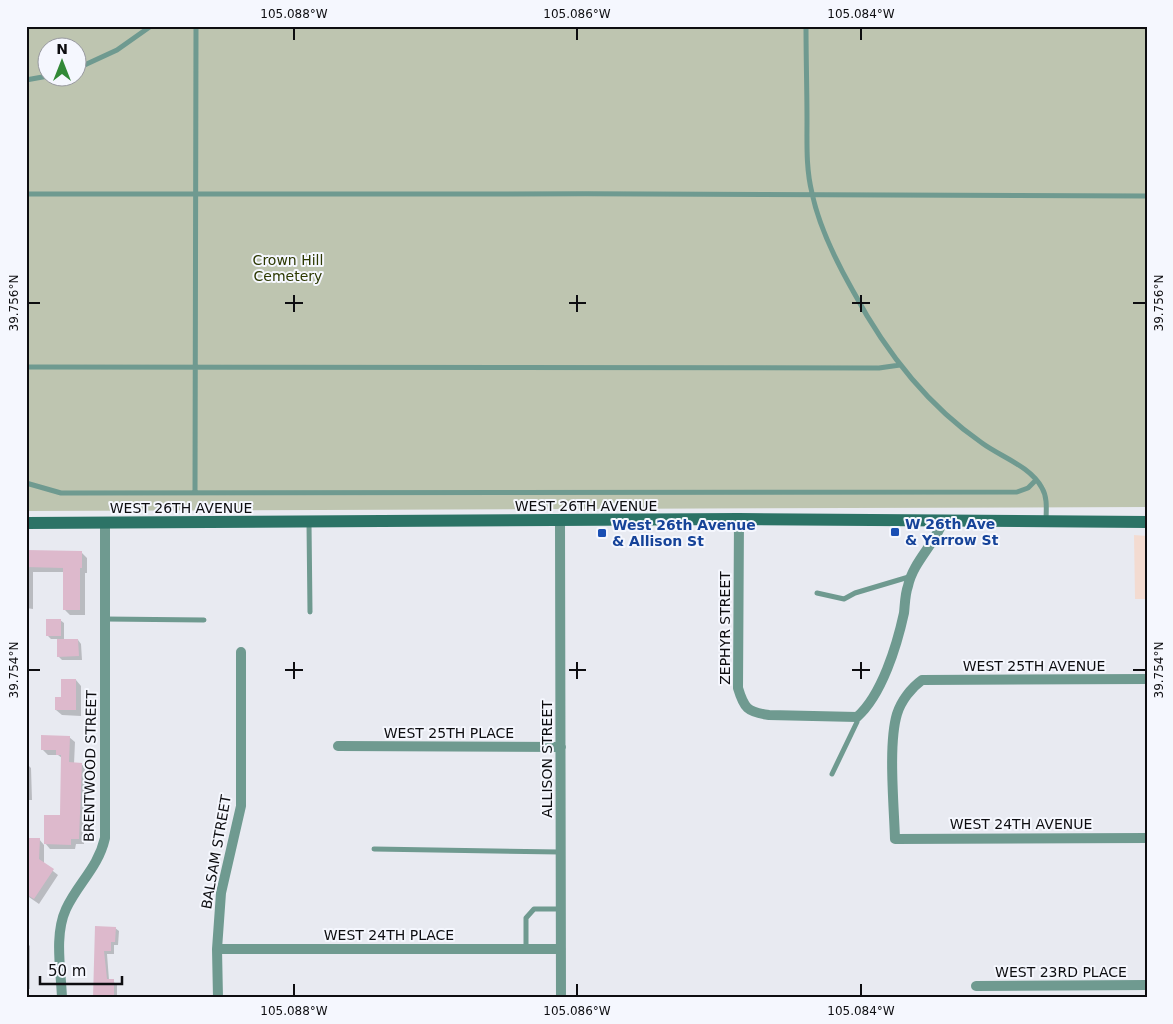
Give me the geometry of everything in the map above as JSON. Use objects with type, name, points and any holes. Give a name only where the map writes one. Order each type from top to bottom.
[{"type":"street","name":"WEST 26TH AVENUE","points":[[26,523],[560,520],[1147,522]]},
{"type":"street","name":"ALLISON STREET","points":[[560,520],[561,998]]},
{"type":"street","name":"ZEPHYR STREET","points":[[739,520],[738,688],[744,706],[754,713],[768,715],[857,717]]},
{"type":"street","points":[[857,717],[870,703],[888,664],[912,576],[938,535],[943,521]]},
{"type":"street","name":"BRENTWOOD STREET","points":[[62,998],[60,938],[62,920],[74,894],[101,855],[105,838],[105,523]]},
{"type":"street","name":"BALSAM STREET","points":[[218,998],[217,949],[220,893],[241,806],[241,652]]},
{"type":"street","name":"WEST 25TH AVENUE","points":[[895,839],[894,723],[909,692],[922,680],[1147,679]]},
{"type":"street","name":"WEST 25TH PLACE","points":[[338,746],[561,747]]},
{"type":"street","name":"WEST 24TH AVENUE","points":[[895,839],[1147,838]]},
{"type":"street","name":"WEST 24TH PLACE","points":[[217,949],[561,948]]},
{"type":"street","name":"WEST 23RD PLACE","points":[[976,986],[1147,986]]},
{"type":"lane","points":[[88,63],[117,50],[151,26]]},
{"type":"lane","points":[[196,26],[196,493]]},
{"type":"lane","points":[[806,26],[808,169],[812,193],[826,236],[853,291],[900,365],[941,409],[968,432],[1036,480],[1043,489],[1046,502],[1046,522]]},
{"type":"lane","points":[[26,194],[812,193],[1147,196]]},
{"type":"lane","points":[[26,367],[879,368],[900,365]]},
{"type":"lane","points":[[26,483],[61,493],[1017,492],[1028,488],[1036,480]]},
{"type":"lane","points":[[309,522],[310,612]]},
{"type":"lane","points":[[816,593],[844,598],[912,576]]},
{"type":"lane","points":[[105,619],[204,620]]},
{"type":"lane","points":[[832,774],[857,722],[857,717]]},
{"type":"lane","points":[[374,849],[560,852]]},
{"type":"lane","points":[[526,949],[526,918],[534,909],[561,909]]},
{"type":"shaded area","points":[[1134,535],[1147,536],[1147,599],[1135,599]]},
{"type":"green space","name":"Crown Hill Cemetery","points":[[26,26],[1147,26],[1147,507],[26,511]]},
{"type":"building","points":[[26,550],[82,551],[80,610],[63,610],[63,568],[26,567]]},
{"type":"building","points":[[46,619],[61,619],[61,636],[46,636]]},
{"type":"building","points":[[57,639],[78,639],[79,656],[57,657]]},
{"type":"building","points":[[61,679],[76,679],[76,710],[55,710],[55,697],[61,697]]},
{"type":"building","points":[[41,735],[70,736],[69,762],[82,763],[79,839],[71,839],[71,845],[44,844],[44,815],[60,815],[61,755],[56,755],[56,750],[41,750]]},
{"type":"building","points":[[26,838],[40,838],[39,859],[54,869],[34,899],[26,894]]},
{"type":"building","points":[[95,926],[116,927],[115,942],[111,942],[111,951],[104,951],[107,979],[114,979],[114,998],[93,998]]},
{"type":"place","name":"W 26th Ave & Yarrow St","points":[[895,532]]},
{"type":"place","name":"West 26th Avenue & Allison St","points":[[602,533]]}]
